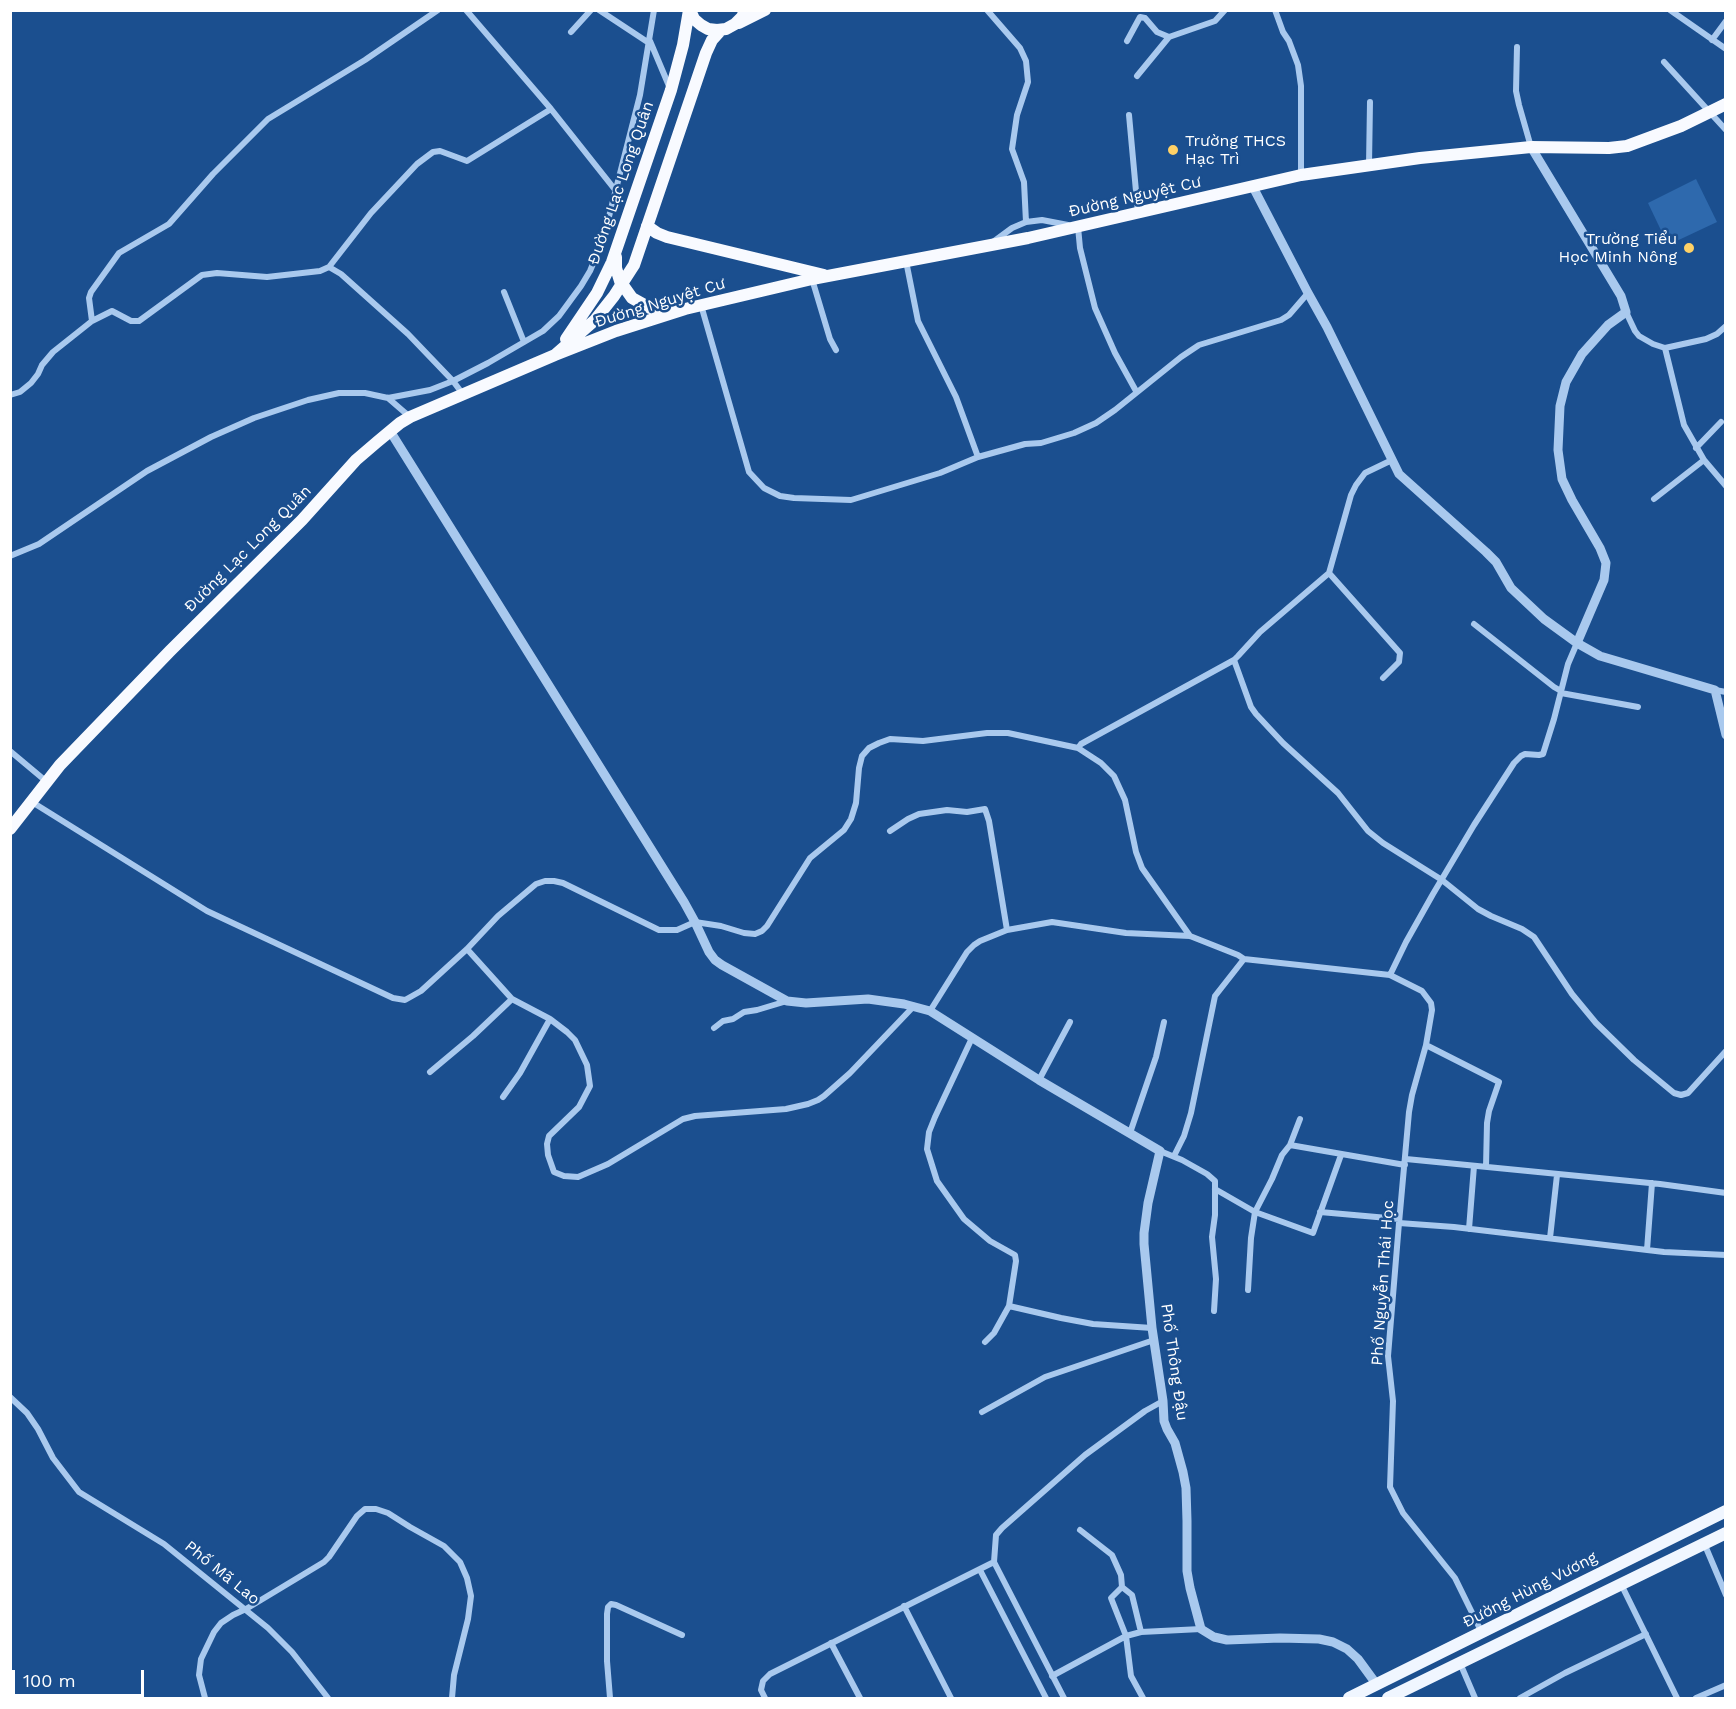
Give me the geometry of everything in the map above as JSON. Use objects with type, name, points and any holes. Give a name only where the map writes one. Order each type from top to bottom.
[{"type":"highway","points":[[689,10],[700,25],[708,29],[726,29],[765,10]]},
{"type":"highway","name":"Đường Lạc Long Quân","points":[[555,355],[597,293],[612,262],[671,90],[683,45],[689,10]]},
{"type":"highway","name":"Đường Lạc Long Quân","points":[[10,829],[60,765],[302,520],[356,460],[410,417],[555,355],[595,320],[634,265],[712,40],[740,20],[745,10]]},
{"type":"highway","name":"Đường Nguyệt Cư","points":[[555,355],[616,331],[685,309],[812,276],[831,276],[1078,227],[1301,175],[1531,147],[1609,148],[1627,146],[1681,126],[1725,104]]},
{"type":"highway","points":[[647,226],[667,237],[812,276]]},
{"type":"highway","points":[[618,244],[616,264],[622,285],[633,298],[646,307],[685,309]]},
{"type":"main road","name":"Đường Hùng Vương","points":[[1349,1698],[1725,1511]]},
{"type":"main road","name":"Đường Hùng Vương","points":[[1388,1698],[1725,1533]]},
{"type":"main road","points":[[1534,1607],[1542,1623]]},
{"type":"street","points":[[92,321],[89,298],[91,292],[119,253],[169,224],[213,174],[268,119],[365,60],[438,10]]},
{"type":"street","points":[[466,10],[616,191]]},
{"type":"street","points":[[571,32],[591,10]]},
{"type":"street","points":[[599,10],[650,42],[671,90]]},
{"type":"street","points":[[10,556],[39,544],[147,471],[211,437],[254,418],[339,393],[365,393],[388,398],[430,390],[488,363],[551,324],[567,307],[590,271],[603,240],[640,95],[654,10]]},
{"type":"street","points":[[987,10],[1020,48],[1026,61],[1028,82],[1017,115],[1012,150],[1024,182],[1026,222]]},
{"type":"street","points":[[1137,76],[1168,37],[1215,21],[1225,10]]},
{"type":"street","points":[[1275,10],[1298,64],[1301,86],[1301,175]]},
{"type":"street","points":[[1670,10],[1725,49]]},
{"type":"street","points":[[1127,41],[1140,16],[1145,18],[1157,32],[1168,37]]},
{"type":"street","points":[[1712,40],[1725,21]]},
{"type":"street","points":[[1517,47],[1516,90],[1531,147],[1621,296],[1635,332],[1653,344],[1665,348],[1706,339],[1717,334],[1725,326]]},
{"type":"street","points":[[1664,62],[1725,130]]},
{"type":"street","points":[[1369,165],[1370,102]]},
{"type":"street","points":[[10,395],[20,392],[31,383],[47,358],[92,321],[112,311],[131,321],[139,321],[202,275],[217,273],[267,277],[320,271],[329,267],[371,213],[417,164],[433,152],[467,161],[551,110]]},
{"type":"street","points":[[1129,115],[1138,214]]},
{"type":"street","points":[[1253,187],[1327,327],[1400,474],[1497,562],[1511,588],[1544,619],[1577,643],[1600,656],[1720,691],[1725,735]]},
{"type":"street","points":[[989,245],[1012,228],[1026,222],[1042,220],[1078,227],[1080,248],[1095,308],[1136,392]]},
{"type":"street","points":[[906,261],[918,321],[956,397],[978,457]]},
{"type":"street","points":[[329,267],[341,274],[408,334],[462,393]]},
{"type":"street","points":[[812,276],[830,339],[836,350]]},
{"type":"street","points":[[504,292],[524,342]]},
{"type":"street","points":[[701,305],[747,468],[754,479],[773,494],[789,498],[851,500],[940,473],[978,457],[1074,433],[1096,423],[1115,410],[1199,345],[1281,320],[1289,315],[1308,293]]},
{"type":"street","points":[[930,1011],[967,952],[980,941],[1006,930],[1052,922],[1126,933],[1190,936],[1244,959],[1390,975],[1406,942],[1474,825],[1517,759],[1525,754],[1539,756],[1542,754],[1554,720],[1568,664],[1604,580],[1606,563],[1600,548],[1562,479],[1558,450],[1560,406],[1566,382],[1582,354],[1608,325],[1626,312]]},
{"type":"street","points":[[1665,348],[1684,425],[1704,460],[1725,486]]},
{"type":"street","points":[[388,398],[410,417]]},
{"type":"street","points":[[1696,448],[1721,422]]},
{"type":"street","points":[[390,431],[695,922],[709,952],[722,965],[787,1001]]},
{"type":"street","points":[[1077,748],[1234,660],[1260,632],[1329,573],[1351,495],[1356,485],[1365,473],[1392,460]]},
{"type":"street","points":[[1654,499],[1704,460]]},
{"type":"street","points":[[1329,573],[1400,653],[1399,662],[1383,678]]},
{"type":"street","points":[[1474,624],[1561,692],[1638,707]]},
{"type":"street","points":[[1234,660],[1251,707],[1283,743],[1338,793],[1368,831],[1442,880],[1483,912],[1522,928],[1534,937],[1572,994],[1596,1023],[1634,1060],[1674,1093],[1681,1095],[1688,1093],[1725,1051]]},
{"type":"street","points":[[32,802],[207,911],[393,998],[405,1000],[421,991],[467,949],[498,916],[536,884],[545,881],[563,883],[659,930],[677,930],[695,922],[754,934],[765,929],[810,858],[844,830],[851,819],[856,803],[862,756],[869,748],[890,739],[923,741],[987,733],[1008,733],[1077,748],[1101,763],[1114,776],[1125,800],[1136,852],[1142,868],[1190,936]]},
{"type":"street","points":[[10,751],[47,782]]},
{"type":"street","points":[[890,831],[908,819],[930,812],[955,810],[967,812],[985,809],[989,821],[1006,930]]},
{"type":"street","points":[[467,949],[512,999],[550,1019],[575,1040],[588,1072],[590,1086],[579,1107],[549,1136],[548,1155],[554,1172],[564,1176],[578,1177],[608,1164],[683,1119],[695,1116],[786,1109],[818,1100],[850,1073],[914,1006]]},
{"type":"street","points":[[1174,1156],[1184,1136],[1191,1113],[1215,996],[1244,959]]},
{"type":"street","name":"Phố Nguyễn Thái Học","points":[[1390,975],[1422,991],[1431,1003],[1426,1045],[1412,1095],[1399,1221],[1388,1356],[1393,1401],[1390,1487],[1403,1513],[1455,1578],[1482,1633]]},
{"type":"street","points":[[430,1072],[512,999]]},
{"type":"street","points":[[714,1028],[723,1021],[733,1019],[744,1012],[787,1001],[806,1003],[868,999],[914,1006],[930,1011],[1039,1080],[1160,1151],[1212,1177],[1215,1181],[1212,1237],[1216,1279],[1214,1311]]},
{"type":"street","points":[[503,1097],[520,1074],[550,1019]]},
{"type":"street","points":[[1039,1080],[1070,1022]]},
{"type":"street","points":[[1130,1133],[1156,1058],[1164,1022]]},
{"type":"street","points":[[972,1038],[932,1124],[927,1149],[937,1181],[964,1219],[990,1241],[1015,1255],[1009,1306],[994,1333],[985,1342]]},
{"type":"street","points":[[1426,1045],[1499,1082],[1487,1123],[1486,1167]]},
{"type":"street","points":[[1248,1290],[1255,1212],[1282,1155],[1290,1145],[1300,1119]]},
{"type":"street","points":[[1290,1145],[1341,1155],[1652,1183],[1725,1193]]},
{"type":"street","name":"Phố Thông Đậu","points":[[1160,1151],[1152,1181],[1144,1233],[1152,1328],[1164,1421],[1175,1443],[1186,1488],[1187,1571],[1201,1629]]},
{"type":"street","points":[[1215,1189],[1255,1212],[1313,1233],[1341,1155]]},
{"type":"street","points":[[1469,1229],[1474,1166]]},
{"type":"street","points":[[1550,1238],[1557,1174]]},
{"type":"street","points":[[1647,1250],[1652,1183]]},
{"type":"street","points":[[1320,1212],[1647,1250],[1725,1255]]},
{"type":"street","points":[[1009,1306],[1093,1324],[1152,1328]]},
{"type":"street","points":[[982,1412],[1045,1377],[1154,1340]]},
{"type":"street","name":"Phố Mã Lao","points":[[10,1397],[27,1413],[53,1458],[80,1492],[164,1544],[268,1628],[292,1652],[328,1698]]},
{"type":"street","points":[[1064,1698],[994,1562],[996,1535],[1086,1455],[1145,1411],[1163,1401]]},
{"type":"street","points":[[205,1698],[199,1675],[201,1659],[221,1623],[324,1562],[357,1516],[365,1509],[376,1509],[388,1513],[444,1546],[460,1562],[471,1596],[468,1619],[454,1675],[452,1698]]},
{"type":"street","points":[[1080,1530],[1112,1556],[1121,1575],[1122,1587],[1135,1600],[1142,1632]]},
{"type":"street","points":[[1704,1543],[1725,1595]]},
{"type":"street","points":[[765,1698],[761,1690],[763,1681],[770,1674],[994,1562]]},
{"type":"street","points":[[980,1570],[1046,1698]]},
{"type":"street","points":[[1621,1584],[1677,1698]]},
{"type":"street","points":[[1122,1587],[1111,1598],[1126,1636],[1131,1676],[1143,1698]]},
{"type":"street","points":[[610,1698],[607,1614],[611,1604],[682,1635]]},
{"type":"street","points":[[904,1606],[951,1698]]},
{"type":"street","points":[[1052,1677],[1126,1636],[1142,1632],[1201,1629],[1214,1637],[1227,1640],[1280,1638],[1319,1639],[1333,1642],[1347,1649],[1358,1659],[1377,1685]]},
{"type":"street","points":[[1520,1698],[1565,1673],[1646,1634]]},
{"type":"street","points":[[831,1643],[860,1698]]},
{"type":"street","points":[[1460,1664],[1475,1698]]},
{"type":"street","points":[[1696,1698],[1725,1685]]},
{"type":"shaded area","points":[[1696,179],[1717,222],[1668,245],[1648,203]]},
{"type":"place","name":"Trường THCS Hạc Trì","points":[[1173,150]]},
{"type":"place","name":"Trường Tiểu Học Minh Nông","points":[[1689,248]]}]
